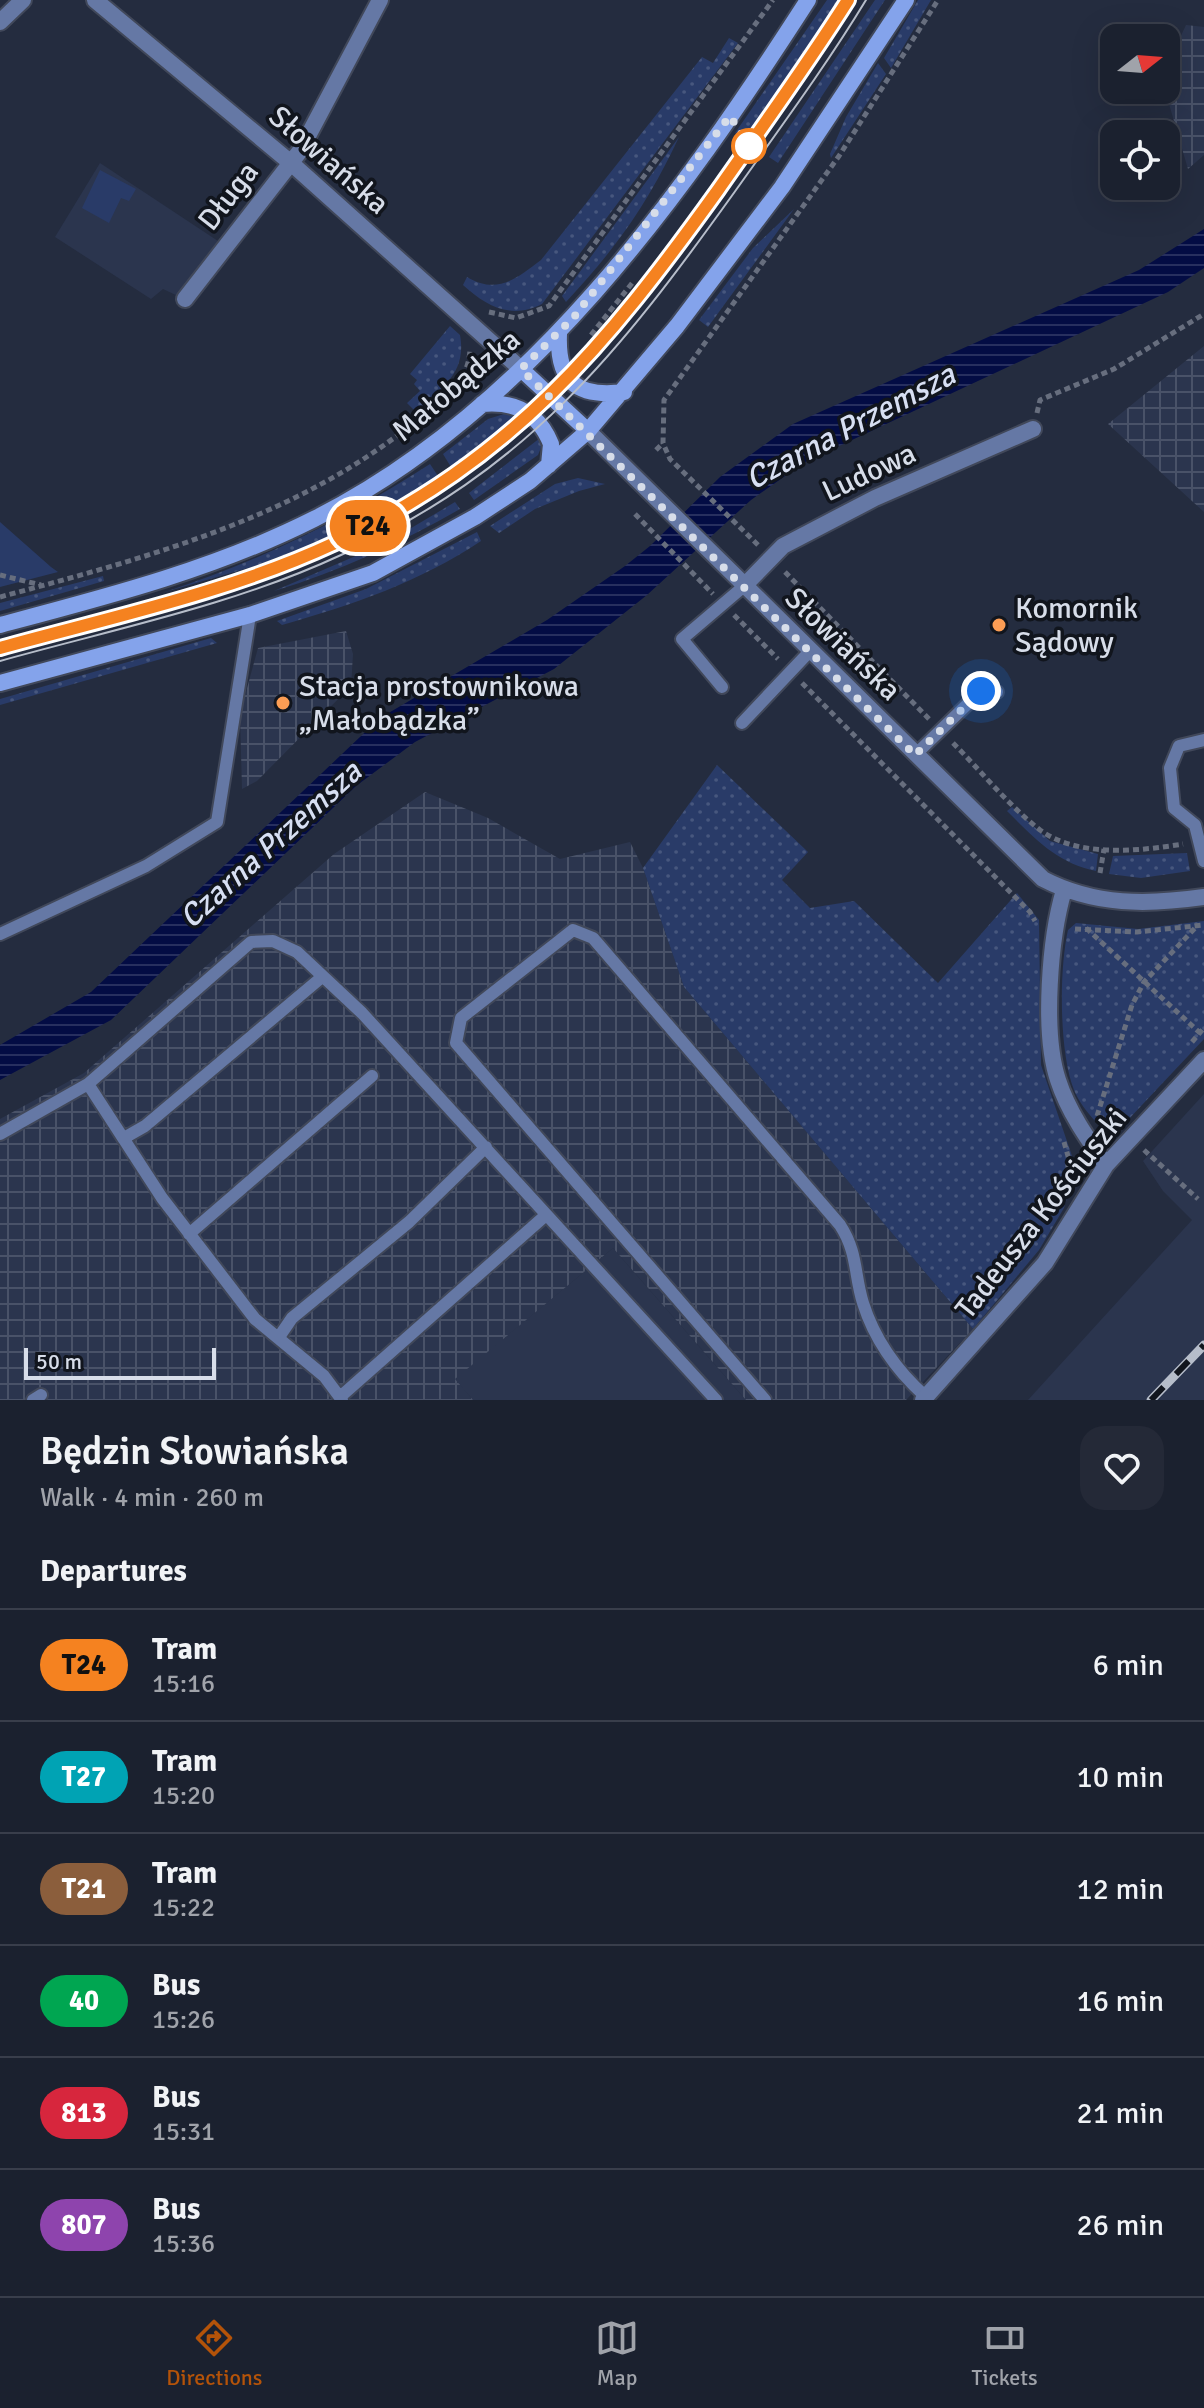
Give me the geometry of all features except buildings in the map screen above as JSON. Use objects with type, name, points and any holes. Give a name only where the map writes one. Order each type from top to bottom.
[{"type":"street","points":[[0,22],[23,0]]},
{"type":"street","name":"Słowiańska","points":[[95,0],[291,163],[521,369]]},
{"type":"street","name":"Długa","points":[[185,299],[270,185],[291,163],[380,0]]},
{"type":"street","name":"Małobądzka","points":[[0,625],[111,596],[215,561],[291,530],[383,479],[482,404],[559,334],[704,151],[808,0]]},
{"type":"street","points":[[0,683],[250,615],[373,573],[475,517],[549,465],[588,431],[624,392],[782,187],[906,0]]},
{"type":"street","points":[[559,334],[558,356],[574,385],[589,394],[624,392]]},
{"type":"street","points":[[521,369],[588,431]]},
{"type":"street","points":[[482,404],[515,405],[531,415],[551,444],[549,465]]},
{"type":"street","name":"Ludowa","points":[[743,587],[768,554],[875,498],[1033,429]]},
{"type":"street","name":"Słowiańska","points":[[588,431],[743,587],[1043,879],[1064,890],[1126,903],[1204,897]]},
{"type":"street","points":[[1064,890],[1051,947],[1051,1040],[1057,1077],[1070,1111],[1106,1165]]},
{"type":"street","name":"Tadeusza Kościuszki","points":[[924,1399],[1045,1263],[1106,1165],[1204,1060]]},
{"type":"lane","points":[[722,687],[682,639],[743,587]]},
{"type":"lane","points":[[0,934],[146,866],[217,822],[250,615]]},
{"type":"lane","points":[[742,723],[811,650]]},
{"type":"lane","points":[[915,755],[981,691],[997,692]]},
{"type":"lane","points":[[1204,740],[1179,746],[1170,768],[1174,808],[1195,825],[1204,861]]},
{"type":"lane","points":[[765,1400],[456,1043],[461,1018],[573,930],[593,938],[840,1225],[853,1245],[862,1302],[881,1344],[896,1369],[924,1399]]},
{"type":"lane","points":[[0,1134],[88,1084],[251,942],[273,941],[297,952],[362,1013],[716,1400]]},
{"type":"lane","points":[[124,1138],[145,1126],[322,977]]},
{"type":"lane","points":[[189,1234],[372,1076]]},
{"type":"lane","points":[[88,1084],[189,1234],[255,1319],[324,1376],[341,1399],[546,1215]]},
{"type":"lane","points":[[279,1337],[292,1318],[409,1222],[486,1147]]},
{"type":"path","points":[[490,312],[516,318],[541,312],[549,306],[737,54],[773,0]]},
{"type":"path","points":[[938,0],[844,149],[664,400],[663,443],[682,473],[768,554],[1041,831],[1071,843],[1104,849],[1149,850],[1200,842]]},
{"type":"path","points":[[1033,429],[1040,400],[1114,369],[1204,314]]},
{"type":"path","points":[[0,597],[155,553],[240,523],[356,466],[450,394],[468,368],[469,344]]},
{"type":"path","points":[[656,450],[663,443]]},
{"type":"path","points":[[635,514],[1030,912],[1036,928]]},
{"type":"path","points":[[0,575],[42,586]]},
{"type":"path","points":[[838,642],[846,635]]},
{"type":"path","points":[[1100,873],[1104,849]]},
{"type":"path","points":[[1071,933],[1075,928],[1137,932],[1200,926]]},
{"type":"path","points":[[1097,1117],[1132,1005],[1144,982],[1200,926]]},
{"type":"path","points":[[1086,928],[1202,1030],[1190,1044]]},
{"type":"path","points":[[1091,1111],[1097,1117],[1113,1121],[1123,1118]]},
{"type":"path","points":[[1061,1134],[1070,1174],[1064,1197]]},
{"type":"path","points":[[1143,1149],[1198,1199]]},
{"type":"shaded area","points":[[827,0],[839,0],[744,139],[735,133]]},
{"type":"shaded area","points":[[875,0],[885,0],[778,163],[769,157]]},
{"type":"shaded area","points":[[918,0],[931,0],[891,68],[884,58]]},
{"type":"shaded area","points":[[1186,25],[1204,27],[1204,155],[1188,169],[1180,142],[1180,120],[1174,120],[1169,104],[1180,104],[1180,38]]},
{"type":"shaded area","points":[[729,38],[738,43],[542,304],[531,309],[509,311],[481,299],[463,285],[467,277],[497,285],[515,278],[541,260],[702,57],[713,63]]},
{"type":"shaded area","points":[[878,63],[886,74],[831,158],[846,117]]},
{"type":"shaded area","points":[[679,137],[630,224],[566,302],[562,296]]},
{"type":"shaded area","points":[[100,163],[218,241],[180,297],[163,289],[151,299],[55,237]]},
{"type":"shaded area","points":[[100,170],[136,189],[129,201],[121,198],[109,223],[82,208]]},
{"type":"shaded area","points":[[794,209],[708,327],[699,320],[753,248]]},
{"type":"shaded area","points":[[450,326],[460,335],[460,360],[450,379],[416,412],[407,403],[420,391],[414,384],[417,380],[410,374]]},
{"type":"shaded area","points":[[1204,346],[1204,512],[1108,424]]},
{"type":"shaded area","points":[[504,414],[518,415],[451,467],[443,454],[488,419]]},
{"type":"shaded area","points":[[540,438],[542,445],[538,455],[474,500],[469,493]]},
{"type":"shaded area","points":[[430,464],[438,476],[371,516],[310,545],[255,566],[162,593],[233,568],[300,538]]},
{"type":"shaded area","points":[[578,478],[605,484],[535,509],[499,533],[490,526],[555,484]]},
{"type":"shaded area","points":[[455,502],[460,509],[393,545],[323,575],[274,591],[386,543]]},
{"type":"shaded area","points":[[0,522],[51,567],[58,572],[0,587]]},
{"type":"shaded area","points":[[477,532],[481,541],[410,580],[308,617],[282,625],[277,621],[366,589]]},
{"type":"shaded area","points":[[103,576],[104,581],[0,611],[0,603]]},
{"type":"shaded area","points":[[346,631],[353,654],[351,686],[257,781],[242,789],[240,714],[258,648]]},
{"type":"shaded area","points":[[211,638],[217,643],[0,705],[0,699]]},
{"type":"shaded area","points":[[717,765],[808,852],[782,880],[810,908],[854,901],[938,983],[1017,893],[1039,920],[1041,1065],[1072,1156],[1074,1175],[1064,1208],[1039,1250],[973,1329],[684,987],[643,868]]},
{"type":"shaded area","points":[[425,792],[488,818],[560,859],[630,842],[643,868],[684,987],[973,1329],[906,1400],[746,1400],[613,1248],[455,1379],[473,1400],[0,1400],[0,1119],[84,1073],[334,854]]},
{"type":"shaded area","points":[[1012,807],[1050,841],[1098,854],[1096,871],[1070,862],[1047,848],[1007,811]]},
{"type":"shaded area","points":[[1187,853],[1190,871],[1141,878],[1109,874],[1113,856]]},
{"type":"shaded area","points":[[1204,921],[1204,1039],[1126,1122],[1117,1126],[1095,1121],[1074,1090],[1065,1055],[1062,988],[1068,930],[1076,923],[1138,929]]},
{"type":"shaded area","points":[[1204,1094],[1204,1400],[1028,1400],[1192,1220],[1163,1191],[1143,1161]]},
{"type":"shaded area","points":[[613,1248],[746,1400],[473,1400],[454,1379]]},
{"type":"water","name":"Czarna Przemsza","points":[[1204,229],[1204,268],[1168,292],[805,462],[751,500],[647,595],[554,669],[415,742],[356,786],[111,1020],[0,1080],[0,1045],[91,992],[380,718],[547,620],[625,566],[650,546],[720,477],[793,424],[1139,270]]},
{"type":"tram line","points":[[0,648],[254,576],[335,543],[399,510],[456,474],[507,434],[554,391],[639,295],[754,139],[848,0]]},
{"type":"tram line","name":"T24","points":[[0,648],[234,582],[280,566],[378,521],[422,496],[477,458],[551,397],[626,315],[793,85],[848,0]]},
{"type":"tram line","points":[[0,661],[173,615],[300,573],[407,522],[465,485],[518,445],[565,401],[652,303],[786,120],[866,0]]},
{"type":"railway","points":[[1151,1400],[1204,1345]]},
{"type":"place","name":"Komornik Sądowy","points":[[999,625]]},
{"type":"place","name":"Stacja prostownikowa „Małobądzka”","points":[[283,703]]},
{"type":"route","points":[[749,146],[730,116],[574,317],[521,369],[601,444],[915,755],[981,691]]}]
